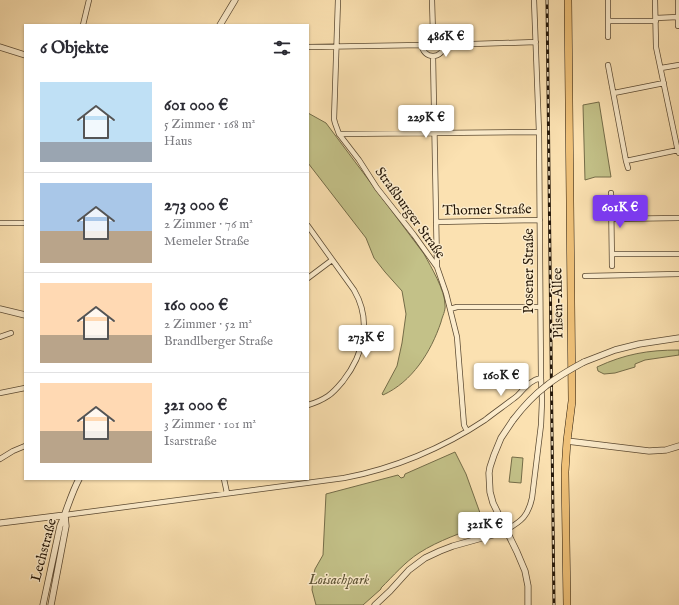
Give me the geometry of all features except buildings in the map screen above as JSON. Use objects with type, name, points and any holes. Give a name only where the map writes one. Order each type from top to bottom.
[{"type":"main road","name":"Pilsen-Allee","points":[[567,605],[565,472],[572,401],[568,0]]},
{"type":"street","points":[[83,24],[89,0]]},
{"type":"street","points":[[221,24],[235,0]]},
{"type":"street","points":[[338,0],[334,118],[339,134],[539,132]]},
{"type":"street","points":[[432,0],[432,34]]},
{"type":"street","name":"Posener Straße","points":[[506,530],[523,519],[530,506],[541,425],[539,132],[534,0]]},
{"type":"street","points":[[608,0],[608,37]]},
{"type":"street","points":[[626,161],[678,149],[656,47],[655,0]]},
{"type":"street","points":[[678,0],[678,26]]},
{"type":"street","points":[[608,21],[678,18]]},
{"type":"street","points":[[432,34],[439,36],[443,45],[443,48],[439,54],[433,56],[424,52],[422,45],[424,39],[432,34]]},
{"type":"street","points":[[443,45],[536,42]]},
{"type":"street","points":[[309,47],[422,45]]},
{"type":"street","points":[[0,47],[24,55]]},
{"type":"street","points":[[433,56],[437,267]]},
{"type":"street","points":[[608,65],[628,168]]},
{"type":"street","points":[[661,68],[679,65]]},
{"type":"street","points":[[614,93],[664,83]]},
{"type":"street","name":"Straßburger Straße","points":[[339,134],[359,160],[377,188],[437,267],[443,282],[457,337],[464,425],[467,431]]},
{"type":"street","points":[[611,193],[612,266]]},
{"type":"street","points":[[611,219],[679,218]]},
{"type":"street","name":"Thorner Straße","points":[[436,222],[540,220]]},
{"type":"street","points":[[0,223],[24,223]]},
{"type":"street","points":[[309,227],[360,300],[365,322],[362,344],[347,376],[328,396],[309,405]]},
{"type":"street","points":[[612,254],[679,254]]},
{"type":"street","points":[[309,277],[332,260]]},
{"type":"street","points":[[585,276],[679,274]]},
{"type":"street","points":[[450,309],[457,307],[540,307]]},
{"type":"street","points":[[0,309],[24,315]]},
{"type":"street","points":[[0,337],[11,333]]},
{"type":"street","points":[[528,605],[527,580],[520,558],[493,503],[490,492],[490,466],[501,438],[513,420],[532,398],[564,373],[584,362],[615,350],[640,344],[679,338]]},
{"type":"street","points":[[665,340],[679,341]]},
{"type":"street","points":[[0,523],[360,475],[424,453],[467,431],[516,396],[529,383],[541,378]]},
{"type":"street","points":[[0,394],[24,388]]},
{"type":"street","points":[[567,441],[649,451],[666,450],[679,446]]},
{"type":"street","points":[[0,459],[24,446]]},
{"type":"street","points":[[64,515],[78,480]]},
{"type":"street","points":[[224,480],[227,493]]},
{"type":"street","name":"Lechstraße","points":[[43,605],[60,526],[64,515]]},
{"type":"street","name":"Lechstraße","points":[[51,605],[66,526],[64,515]]},
{"type":"street","points":[[374,605],[390,591],[409,570],[425,558],[453,546],[506,530]]},
{"type":"green space","points":[[599,102],[611,177],[595,177],[585,180],[583,105]]},
{"type":"green space","points":[[309,114],[326,123],[424,254],[443,293],[445,305],[444,311],[437,333],[426,355],[403,382],[383,395],[382,394],[397,366],[406,314],[402,291],[374,258],[366,238],[309,164]]},
{"type":"green space","points":[[679,350],[679,355],[645,360],[635,364],[635,367],[615,373],[604,374],[598,371],[597,367],[627,356],[657,351]]},
{"type":"green space","name":"Loisachpark","points":[[455,452],[466,474],[484,524],[443,540],[419,553],[404,565],[363,605],[316,605],[312,590],[313,577],[315,569],[323,555],[326,494],[398,475],[401,478],[404,477],[405,474]]},
{"type":"green space","points":[[512,457],[523,458],[521,483],[509,482]]},
{"type":"railway","points":[[547,0],[554,605]]}]
